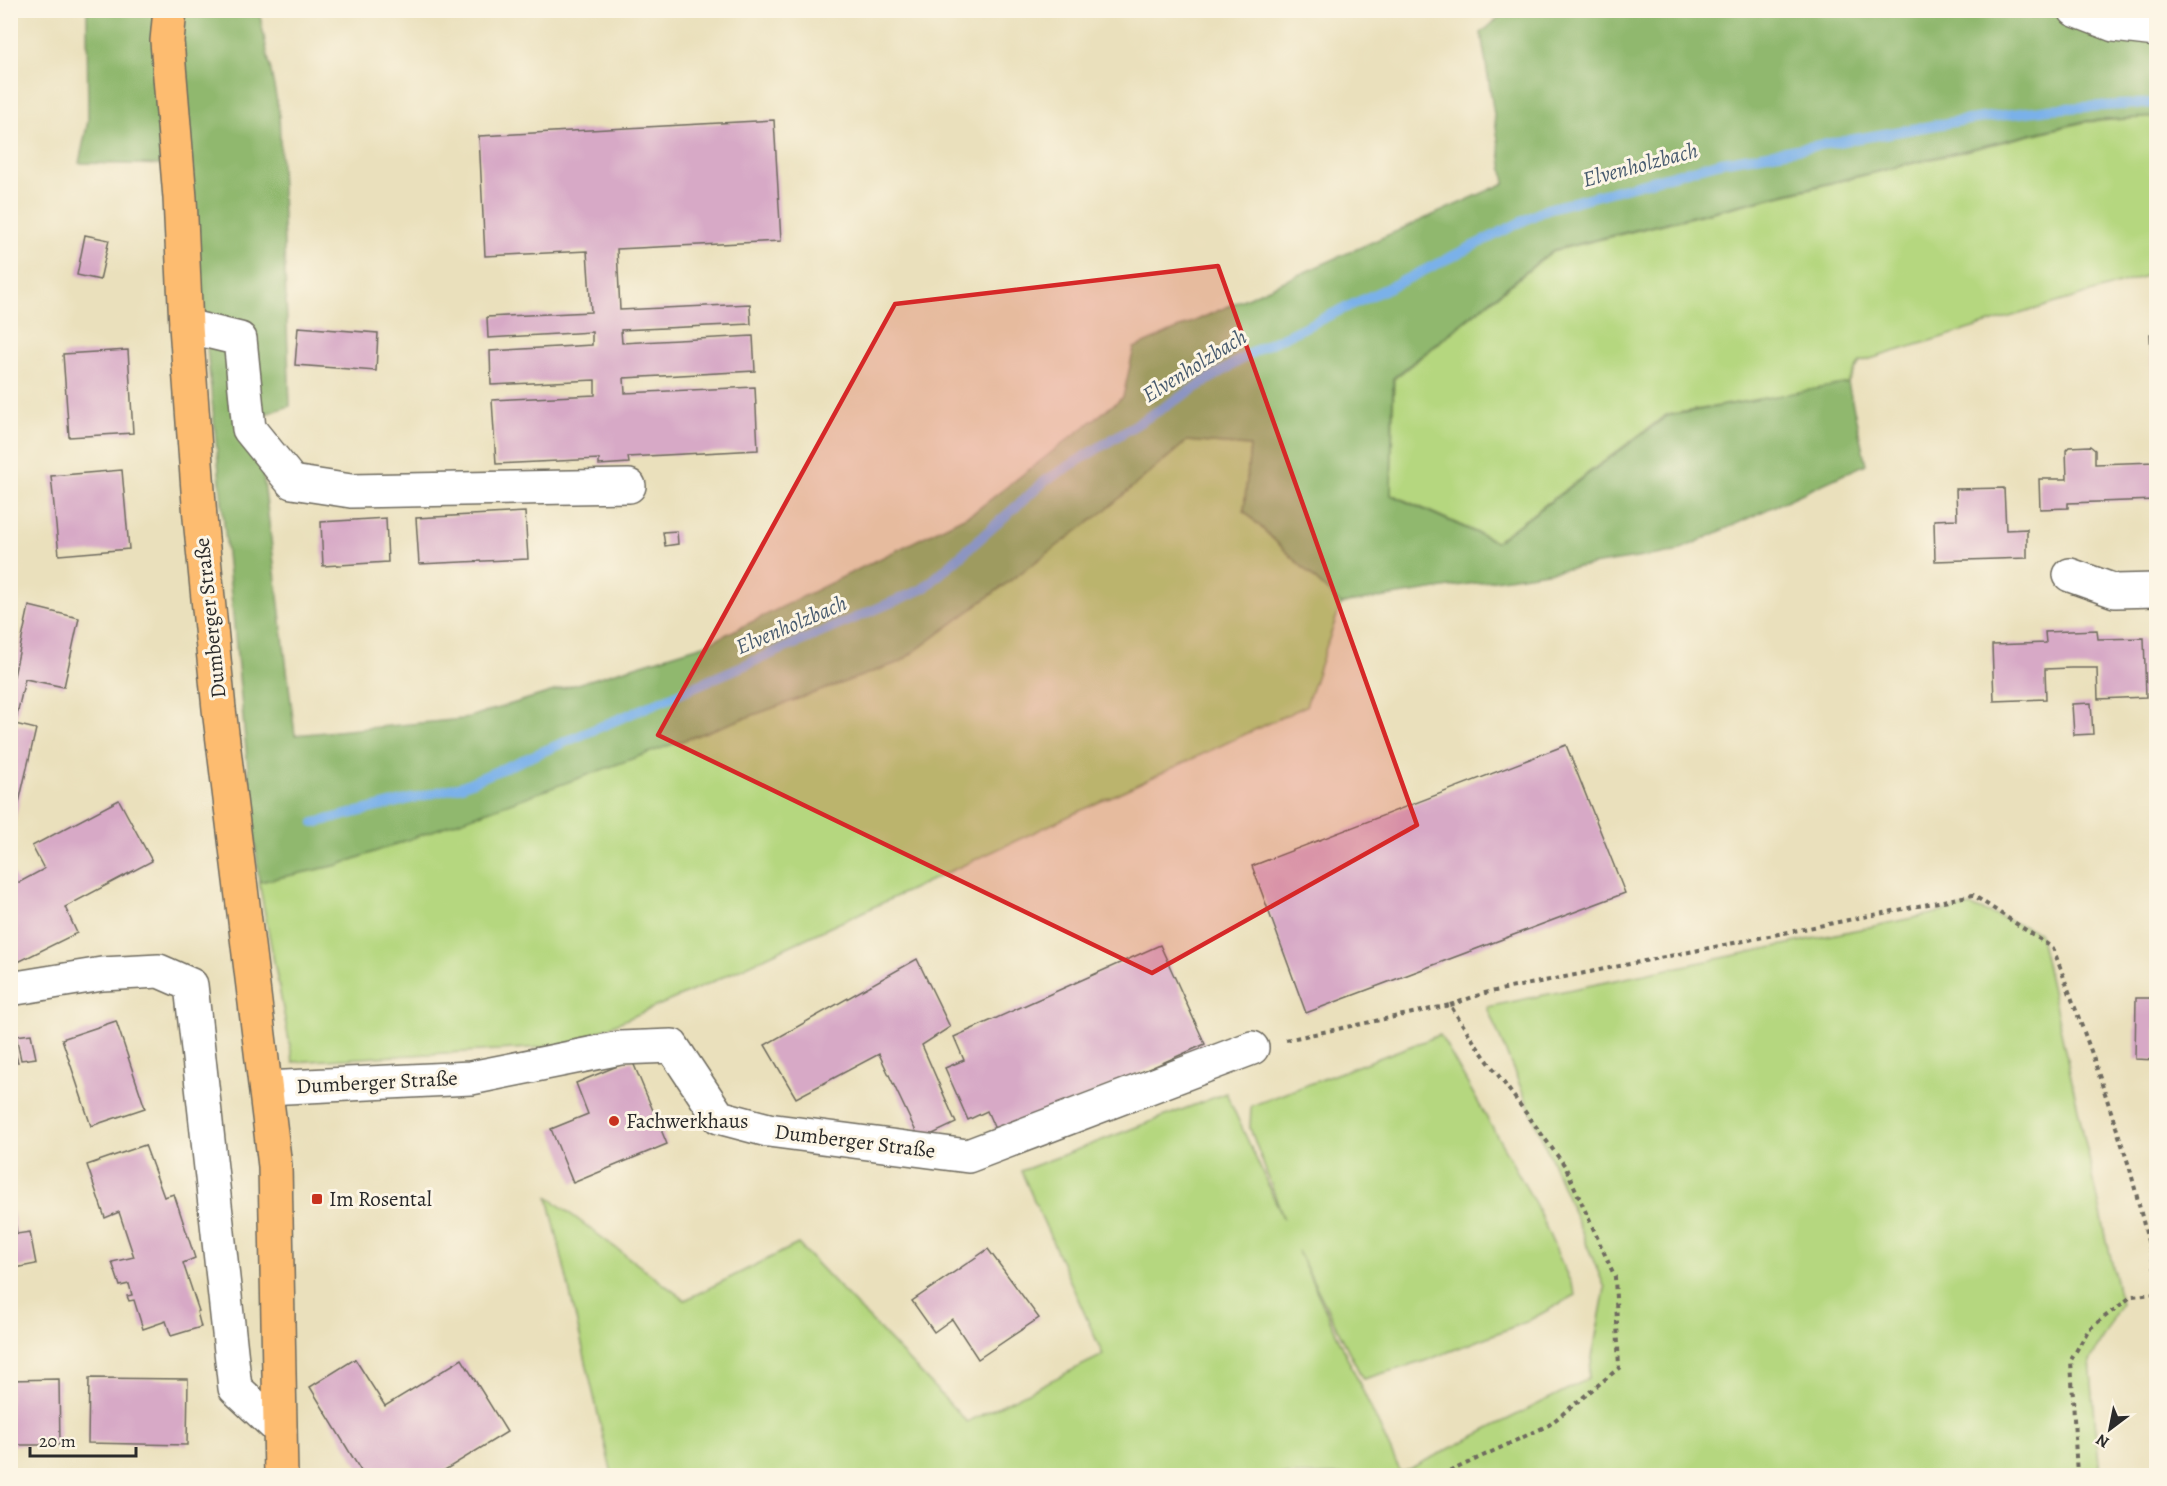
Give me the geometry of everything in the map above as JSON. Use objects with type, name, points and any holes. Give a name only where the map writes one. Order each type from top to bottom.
[{"type":"main road","name":"Dumberger Straße","points":[[170,10],[167,41],[180,198],[186,326],[200,518],[219,709],[275,1166],[281,1476]]},
{"type":"street","points":[[2075,10],[2114,25],[2157,30]]},
{"type":"street","points":[[186,326],[240,339],[249,429],[292,482],[351,491],[629,486]]},
{"type":"street","points":[[2070,575],[2115,591],[2157,590]]},
{"type":"street","points":[[10,989],[102,974],[159,971],[191,985],[235,1388],[280,1430]]},
{"type":"street","name":"Dumberger Straße","points":[[266,1088],[471,1078],[620,1048],[672,1046],[719,1117],[768,1130],[968,1156],[1252,1048]]},
{"type":"path","points":[[1252,1048],[1450,1005],[1485,993],[1973,895],[2053,948],[2091,1051],[2130,1169],[2157,1273]]},
{"type":"path","points":[[1440,1476],[1549,1425],[1619,1368],[1615,1277],[1565,1166],[1476,1045],[1450,1005]]},
{"type":"path","points":[[2077,1476],[2070,1360],[2089,1329],[2133,1296],[2157,1294]]},
{"type":"highlighted area","points":[[1218,266],[1417,825],[1152,973],[658,735],[895,304]]},
{"type":"green space","points":[[87,11],[167,11],[176,165],[79,163],[88,121]]},
{"type":"green space","points":[[183,11],[259,11],[279,112],[290,406],[256,417],[295,735],[463,719],[707,644],[974,512],[1123,397],[1134,348],[1505,183],[1481,33],[1507,11],[2055,11],[2114,33],[2156,39],[2156,117],[2085,121],[1553,250],[1393,378],[1391,495],[1496,542],[1667,416],[1848,383],[1866,464],[1675,552],[1341,604],[1244,511],[1250,446],[1187,441],[1103,512],[900,662],[338,865],[259,882],[177,40]]},
{"type":"green space","points":[[2156,117],[2156,273],[1860,362],[1847,384],[1666,415],[1496,541],[1391,494],[1394,379],[1553,251],[2085,122]]},
{"type":"green space","points":[[1187,441],[1250,446],[1244,511],[1341,604],[1306,706],[697,989],[564,1046],[293,1062],[259,882],[338,865],[900,662],[1103,512]]},
{"type":"green space","points":[[1970,906],[2039,932],[2121,1304],[2090,1361],[2100,1475],[612,1475],[548,1197],[685,1300],[798,1244],[967,1422],[1103,1355],[1021,1171],[1226,1093],[1284,1220],[1250,1128],[1251,1106],[1440,1035],[1536,1205],[1576,1295],[1526,1322],[1422,1362],[1363,1379],[1298,1251],[1401,1473],[1588,1379],[1605,1288],[1487,1007]]},
{"type":"building","points":[[774,120],[781,241],[617,249],[620,310],[750,304],[751,324],[621,330],[622,343],[753,336],[755,371],[624,378],[625,393],[755,387],[758,450],[628,457],[629,463],[599,465],[599,459],[496,464],[492,400],[595,395],[595,380],[491,385],[490,351],[592,345],[592,332],[488,338],[487,317],[591,312],[587,251],[485,256],[479,136]]},
{"type":"building","points":[[85,235],[109,240],[100,280],[77,275]]},
{"type":"building","points":[[298,327],[378,333],[376,371],[295,365]]},
{"type":"building","points":[[2150,334],[2156,334],[2156,377],[2152,378]]},
{"type":"building","points":[[128,350],[133,433],[69,437],[63,354]]},
{"type":"building","points":[[2090,446],[2095,450],[2095,464],[2156,462],[2156,500],[2068,503],[2068,508],[2040,509],[2039,479],[2067,479],[2066,450],[2069,447]]},
{"type":"building","points":[[122,470],[129,549],[59,555],[51,476]]},
{"type":"building","points":[[2004,488],[2006,530],[2027,529],[2027,558],[1935,561],[1934,520],[1957,519],[1956,489]]},
{"type":"building","points":[[525,512],[528,559],[419,564],[416,518]]},
{"type":"building","points":[[386,518],[388,562],[323,566],[321,522]]},
{"type":"building","points":[[677,531],[678,544],[665,546],[663,532]]},
{"type":"building","points":[[29,606],[79,618],[64,687],[25,679],[15,724],[36,729],[11,837],[10,675],[14,676]]},
{"type":"building","points":[[2097,630],[2098,639],[2144,638],[2146,697],[2098,699],[2097,668],[2071,668],[2045,669],[2046,699],[1994,701],[1992,645],[2046,643],[2045,632]]},
{"type":"building","points":[[2091,703],[2093,734],[2074,735],[2072,704]]},
{"type":"building","points":[[1566,745],[1625,893],[1306,1013],[1252,866]]},
{"type":"building","points":[[119,800],[152,861],[65,907],[77,933],[10,966],[10,867],[18,883],[44,869],[32,846]]},
{"type":"building","points":[[1160,945],[1205,1044],[998,1136],[987,1111],[968,1120],[945,1068],[964,1060],[954,1037]]},
{"type":"building","points":[[917,959],[950,1027],[922,1045],[956,1123],[920,1140],[879,1054],[796,1098],[765,1045]]},
{"type":"building","points":[[2136,998],[2156,998],[2156,1060],[2135,1059]]},
{"type":"building","points":[[116,1021],[145,1108],[91,1126],[62,1039]]},
{"type":"building","points":[[31,1034],[36,1058],[21,1060],[16,1036]]},
{"type":"building","points":[[10,1037],[18,1062],[10,1063]]},
{"type":"building","name":"Fachwerkhaus","points":[[632,1060],[667,1144],[573,1183],[551,1129],[588,1114],[576,1083]]},
{"type":"building","points":[[145,1145],[164,1197],[174,1194],[195,1258],[183,1263],[199,1311],[197,1312],[201,1327],[171,1336],[166,1321],[143,1329],[134,1300],[129,1301],[127,1296],[132,1295],[129,1284],[120,1286],[112,1262],[134,1257],[119,1212],[105,1218],[87,1165]]},
{"type":"building","points":[[10,1212],[13,1212],[17,1234],[30,1232],[36,1264],[10,1269]]},
{"type":"building","points":[[988,1249],[1039,1318],[978,1359],[952,1319],[934,1332],[912,1301]]},
{"type":"building","points":[[355,1359],[385,1406],[462,1359],[507,1432],[435,1476],[364,1476],[310,1387]]},
{"type":"building","points":[[89,1378],[188,1379],[187,1445],[88,1443]]},
{"type":"building","points":[[59,1379],[60,1445],[10,1445],[10,1380]]},
{"type":"waterway","name":"Elvenholzbach","points":[[314,823],[462,786],[923,589],[1045,481],[1258,349],[1411,277],[1547,209],[1721,162],[1954,122],[2049,109],[2156,103]]},
{"type":"place","name":"Fachwerkhaus","points":[[614,1121]]},
{"type":"place","name":"Im Rosental","points":[[317,1199]]}]
